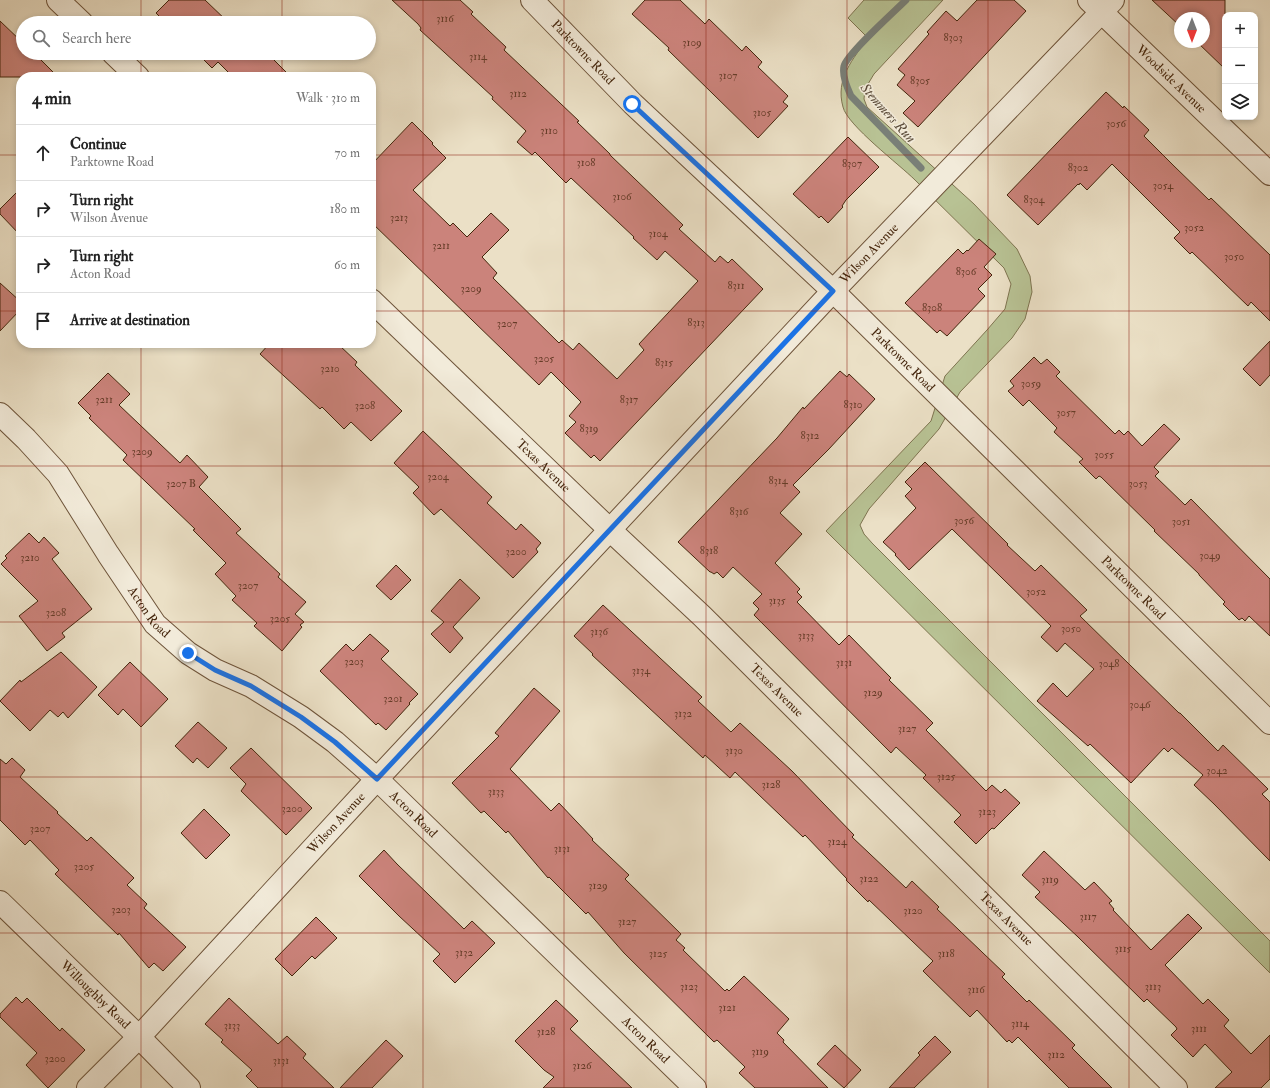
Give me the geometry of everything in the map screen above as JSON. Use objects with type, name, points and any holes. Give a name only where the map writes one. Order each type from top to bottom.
[{"type":"street","points":[[58,0],[75,16]]},
{"type":"street","name":"Parktowne Road","points":[[532,0],[632,104],[833,291],[1270,723]]},
{"type":"street","name":"Wilson Avenue","points":[[88,1088],[139,1037],[377,779],[1101,4]]},
{"type":"street","name":"Woodside Avenue","points":[[1101,4],[1270,174]]},
{"type":"street","points":[[121,60],[133,72]]},
{"type":"street","name":"Texas Avenue","points":[[376,305],[610,530],[702,616],[1176,1088]]},
{"type":"street","name":"Acton Road","points":[[0,414],[26,439],[58,474],[108,554],[155,624],[188,653],[215,670],[251,686],[301,717],[335,742],[377,779],[695,1088]]},
{"type":"street","name":"Willoughby Road","points":[[0,902],[139,1037],[189,1088]]},
{"type":"green space","points":[[864,0],[943,0],[874,74],[865,89],[864,99],[867,107],[974,204],[1017,249],[1030,276],[1032,292],[1025,319],[1012,338],[960,392],[939,429],[869,509],[860,525],[864,534],[872,543],[1270,941],[1270,973],[826,531],[931,421],[945,376],[1005,309],[1011,284],[1004,268],[915,180],[875,145],[847,115],[843,107],[841,97],[843,78],[851,62],[868,38],[848,18]]},
{"type":"building","points":[[169,0],[205,0],[222,16],[159,16],[156,13]]},
{"type":"building","points":[[392,0],[460,0],[473,12],[471,14],[506,47],[504,50],[579,121],[577,122],[683,225],[679,229],[715,262],[720,256],[728,263],[732,259],[763,289],[600,461],[594,455],[591,458],[565,433],[576,422],[569,416],[581,402],[551,372],[539,385],[376,227],[376,160],[412,122],[446,158],[413,190],[450,226],[453,223],[467,237],[491,213],[509,230],[482,257],[497,273],[493,278],[559,343],[562,340],[573,350],[579,343],[617,379],[644,350],[639,344],[698,281],[665,251],[657,260],[571,178],[566,183],[535,152],[532,155],[517,142],[526,131],[492,99],[493,97],[420,30],[421,28]]},
{"type":"building","points":[[645,0],[680,0],[705,24],[709,19],[742,51],[746,46],[762,62],[758,67],[788,96],[783,102],[788,106],[758,138],[668,50],[669,48],[632,14]]},
{"type":"building","points":[[977,0],[1014,0],[1026,11],[918,127],[903,113],[915,101],[897,85],[905,75],[898,69],[929,34],[927,32],[946,11],[957,21]]},
{"type":"building","points":[[1152,0],[1225,0],[1225,12],[1222,12],[1222,66],[1203,48],[1210,48],[1210,12],[1174,12],[1174,20]]},
{"type":"building","points":[[0,21],[16,36],[16,60],[41,60],[53,72],[16,72],[16,77],[0,77]]},
{"type":"building","points":[[204,60],[274,60],[286,72],[228,72],[218,62],[212,68]]},
{"type":"building","points":[[1106,92],[1123,108],[1124,106],[1149,130],[1144,136],[1174,166],[1209,200],[1211,198],[1270,255],[1270,321],[1251,302],[1248,306],[1192,252],[1190,254],[1174,238],[1180,232],[1112,164],[1087,190],[1080,183],[1079,185],[1078,184],[1038,225],[1007,195]]},
{"type":"building","points":[[848,137],[879,167],[846,200],[842,206],[843,207],[828,223],[821,216],[819,218],[793,194]]},
{"type":"building","points":[[16,193],[16,231],[0,214],[0,209]]},
{"type":"building","points":[[979,239],[996,254],[984,267],[992,275],[978,289],[985,296],[947,336],[940,330],[937,333],[905,303],[958,249],[963,254],[967,250],[968,251]]},
{"type":"building","points":[[0,283],[16,297],[16,314],[0,331]]},
{"type":"building","points":[[1270,341],[1270,375],[1260,386],[1243,369]]},
{"type":"building","points":[[265,348],[342,348],[357,362],[355,365],[402,411],[371,441],[351,422],[344,429],[322,407],[320,409],[260,354]]},
{"type":"building","points":[[1034,357],[1041,364],[1047,359],[1060,372],[1056,376],[1115,434],[1119,430],[1124,435],[1128,431],[1142,446],[1164,424],[1180,439],[1154,467],[1159,472],[1155,476],[1185,505],[1191,499],[1270,579],[1270,636],[1249,616],[1245,621],[1242,618],[1239,620],[1223,604],[1225,602],[1199,574],[1154,531],[1155,530],[1101,477],[1099,476],[1096,479],[1079,462],[1083,459],[1054,432],[1057,428],[1029,400],[1023,406],[1008,391],[1014,386],[1010,381]]},
{"type":"building","points":[[840,371],[847,377],[849,374],[875,399],[829,449],[793,485],[800,492],[780,513],[802,534],[775,563],[800,589],[797,592],[802,597],[797,602],[839,645],[849,635],[891,678],[889,680],[933,723],[926,730],[986,791],[992,785],[1001,793],[1005,789],[1020,803],[994,829],[992,828],[976,844],[954,822],[961,815],[923,778],[926,775],[896,747],[891,753],[754,615],[759,609],[753,603],[762,594],[733,567],[723,578],[717,572],[714,574],[710,572],[678,542],[777,438],[803,407],[804,409]]},
{"type":"building","points":[[108,373],[130,394],[119,405],[180,463],[187,455],[208,477],[199,487],[241,529],[236,533],[280,574],[278,577],[306,602],[295,614],[304,622],[300,625],[302,627],[282,651],[254,626],[257,623],[232,600],[236,596],[215,574],[226,563],[193,530],[195,529],[123,460],[127,455],[89,418],[91,416],[78,403]]},
{"type":"building","points":[[423,431],[492,497],[487,503],[516,530],[521,524],[541,543],[536,549],[538,552],[513,578],[441,509],[434,515],[413,493],[419,487],[394,463]]},
{"type":"building","points":[[925,462],[1008,544],[1007,545],[1035,571],[1041,565],[1087,610],[1080,616],[1218,751],[1223,745],[1268,789],[1262,794],[1270,802],[1270,861],[1194,785],[1203,775],[1172,748],[1168,752],[1164,748],[1131,783],[1090,744],[1088,746],[1037,701],[1053,683],[1067,697],[1094,669],[1065,643],[1057,652],[1041,637],[1051,626],[952,529],[909,570],[895,555],[896,554],[883,542],[916,508],[905,496],[912,489],[905,482]]},
{"type":"building","points":[[29,533],[39,543],[44,537],[59,553],[52,559],[92,609],[62,633],[65,637],[47,651],[19,616],[38,601],[1,564],[7,558],[5,556]]},
{"type":"building","points":[[396,565],[411,580],[391,600],[376,586]]},
{"type":"building","points":[[460,579],[480,598],[453,627],[463,638],[450,653],[431,634],[444,622],[431,611]]},
{"type":"building","points":[[603,605],[702,697],[698,701],[731,732],[740,723],[792,771],[854,835],[852,837],[906,888],[912,881],[939,907],[937,909],[1005,974],[1002,977],[1027,1002],[1029,1000],[1075,1045],[1072,1048],[1112,1088],[1069,1088],[1018,1037],[1012,1043],[1009,1040],[1007,1042],[977,1010],[970,1017],[923,971],[933,961],[869,900],[868,902],[805,835],[803,837],[735,772],[730,778],[705,755],[703,758],[592,655],[593,654],[574,636]]},
{"type":"building","points":[[370,634],[389,651],[381,659],[418,694],[386,730],[378,723],[376,725],[320,671],[346,644],[353,651]]},
{"type":"building","points":[[61,652],[97,687],[68,718],[63,712],[58,717],[50,710],[30,731],[0,701],[20,680],[21,682]]},
{"type":"building","points":[[130,662],[168,699],[141,727],[123,709],[118,715],[98,695]]},
{"type":"building","points":[[534,688],[560,711],[510,769],[551,811],[559,803],[593,839],[592,840],[629,875],[625,879],[681,934],[676,940],[685,948],[683,950],[725,991],[727,989],[729,991],[744,976],[789,1019],[777,1033],[784,1040],[783,1042],[828,1088],[755,1088],[739,1073],[745,1067],[717,1040],[714,1042],[624,953],[588,912],[586,914],[549,877],[548,878],[508,831],[506,833],[484,811],[481,813],[452,783],[499,736],[495,733]]},
{"type":"building","points":[[198,722],[227,748],[208,768],[197,758],[193,763],[175,746]]},
{"type":"building","points":[[251,748],[312,808],[286,835],[241,791],[246,784],[230,768]]},
{"type":"building","points":[[12,758],[25,770],[20,777],[87,841],[91,837],[134,878],[127,885],[147,904],[144,908],[186,947],[163,971],[154,963],[149,968],[119,933],[118,935],[55,874],[59,870],[30,840],[25,845],[0,820],[0,759],[6,764]]},
{"type":"building","points":[[204,809],[230,835],[206,859],[181,833]]},
{"type":"building","points":[[384,850],[464,929],[472,921],[495,943],[455,983],[433,961],[440,954],[359,876]]},
{"type":"building","points":[[1044,851],[1085,890],[1094,882],[1112,901],[1109,903],[1114,909],[1113,910],[1151,950],[1188,914],[1202,928],[1165,965],[1203,1004],[1208,999],[1229,1020],[1224,1026],[1251,1054],[1270,1035],[1270,1079],[1261,1088],[1215,1088],[1232,1072],[1205,1044],[1193,1057],[1171,1035],[1177,1029],[1176,1027],[1147,999],[1144,1002],[1035,897],[1040,892],[1022,875]]},
{"type":"building","points":[[316,917],[337,938],[315,959],[312,956],[292,976],[275,959]]},
{"type":"building","points":[[16,997],[22,1003],[27,998],[60,1031],[62,1028],[85,1050],[48,1088],[26,1065],[37,1053],[0,1017],[0,1014]]},
{"type":"building","points":[[229,998],[278,1044],[287,1036],[306,1054],[303,1058],[334,1088],[258,1088],[246,1076],[252,1070],[221,1042],[223,1040],[205,1024]]},
{"type":"building","points":[[556,1000],[578,1021],[570,1029],[632,1088],[543,1088],[554,1077],[544,1070],[515,1041]]},
{"type":"building","points":[[935,1036],[951,1052],[914,1088],[889,1088],[920,1055],[918,1053]]},
{"type":"building","points":[[386,1040],[403,1056],[372,1088],[340,1088]]},
{"type":"building","points":[[835,1045],[861,1070],[844,1088],[817,1064]]},
{"type":"waterway","name":"Stemmers Run","points":[[906,0],[853,52],[844,66],[844,74],[851,96],[921,168]]},
{"type":"route","points":[[188,653],[215,670],[251,686],[301,717],[335,742],[377,779],[833,291],[632,104]]}]
